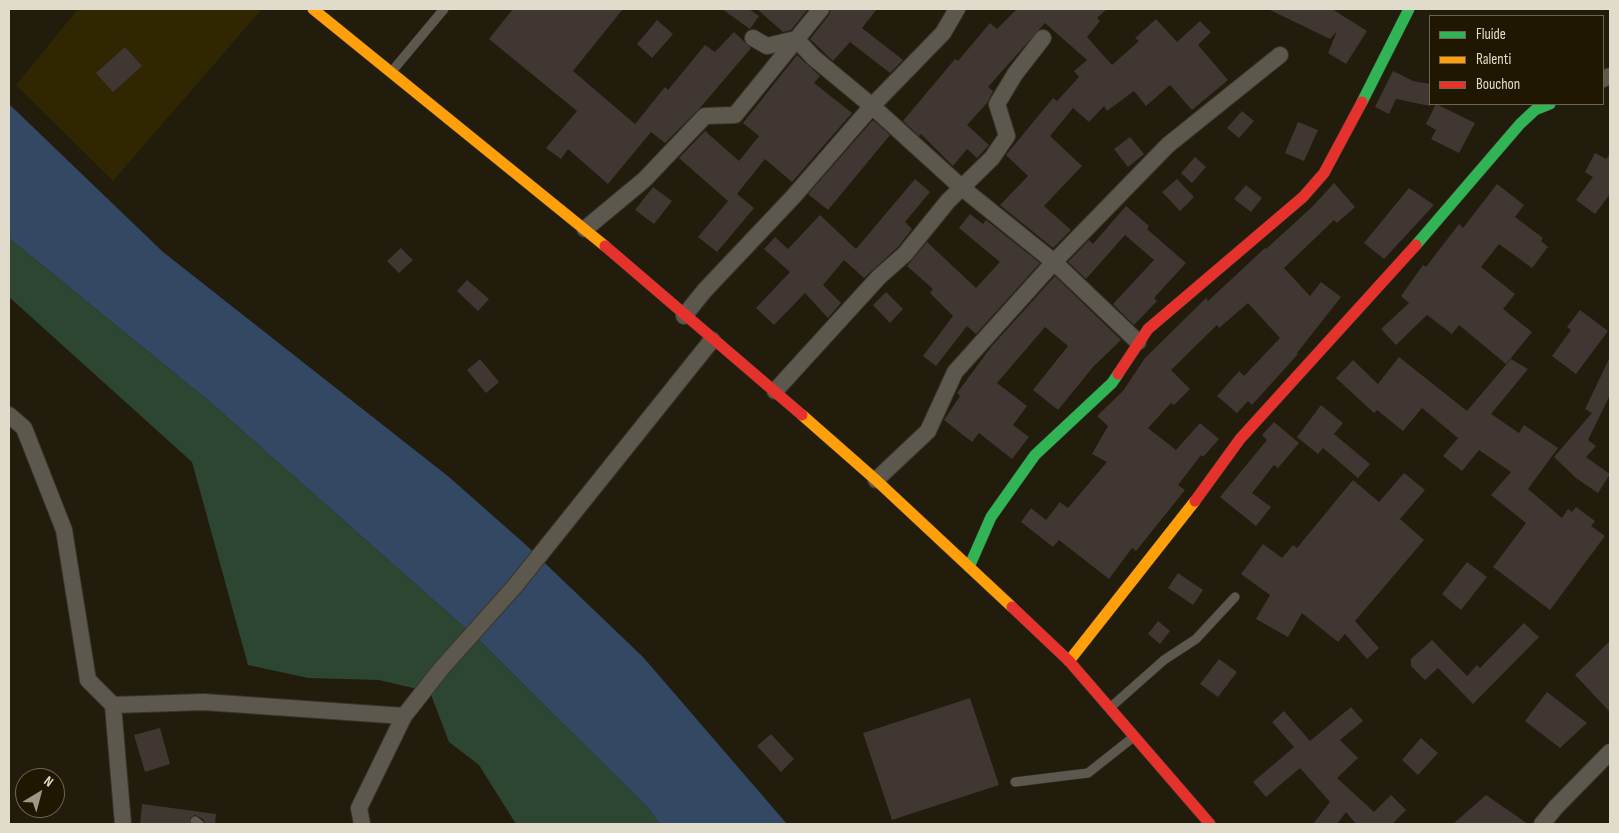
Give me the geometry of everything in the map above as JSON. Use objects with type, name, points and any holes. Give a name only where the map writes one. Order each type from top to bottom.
[{"type":"main road","points":[[313,9],[585,229],[876,480],[1069,661],[1135,735],[1210,824]]},
{"type":"main road","points":[[969,566],[991,517],[1035,455],[1112,383],[1148,329],[1303,197],[1324,173],[1340,147],[1409,9]]},
{"type":"main road","points":[[1069,661],[1220,470],[1240,439],[1454,203],[1520,124],[1535,110],[1548,105]]},
{"type":"street","points":[[585,229],[644,180],[705,116],[735,115],[821,9]]},
{"type":"street","points":[[684,316],[705,290],[793,197],[872,106],[943,33],[957,9]]},
{"type":"street","points":[[753,38],[767,46],[796,39]]},
{"type":"street","points":[[775,391],[879,277],[905,254],[961,187],[992,158],[1007,136],[997,104],[1015,74],[1043,38]]},
{"type":"street","points":[[796,39],[814,58],[872,106],[961,187],[1054,262],[1138,342]]},
{"type":"street","points":[[876,480],[928,431],[955,372],[1054,262],[1168,145],[1280,55]]},
{"type":"street","points":[[362,824],[359,808],[404,716],[441,669],[515,586],[712,340]]},
{"type":"street","points":[[9,416],[24,428],[64,530],[88,680],[113,705],[123,824]]},
{"type":"street","points":[[113,705],[204,702],[404,716]]},
{"type":"street","points":[[1542,824],[1610,752]]},
{"type":"lane","points":[[392,73],[444,9]]},
{"type":"lane","points":[[1110,707],[1164,660],[1196,639],[1235,597]]},
{"type":"lane","points":[[1015,782],[1088,773],[1135,735]]},
{"type":"shaded area","points":[[78,9],[262,9],[113,181],[16,85]]},
{"type":"green space","points":[[9,238],[210,402],[481,642],[647,807],[660,824],[516,824],[479,765],[449,742],[430,692],[379,680],[308,678],[248,665],[192,462],[9,297]]},
{"type":"water","points":[[9,104],[163,252],[449,477],[526,545],[643,657],[787,824],[660,824],[647,807],[481,642],[210,402],[9,238]]},
{"type":"building","points":[[513,9],[623,9],[573,71],[635,124],[665,87],[668,90],[705,45],[715,52],[734,32],[751,48],[700,108],[665,143],[651,132],[608,184],[568,149],[561,159],[546,148],[577,111],[489,39]]},
{"type":"building","points":[[722,9],[749,9],[759,16],[750,29]]},
{"type":"building","points":[[757,9],[808,9],[791,30],[783,32]]},
{"type":"building","points":[[831,9],[877,9],[862,28],[903,60],[890,73],[850,42],[833,61],[810,39],[829,15]]},
{"type":"building","points":[[1017,9],[1107,9],[1097,18],[1100,21],[1087,37],[1112,65],[1139,41],[1135,38],[1156,19],[1177,42],[1200,21],[1211,32],[1198,45],[1228,80],[1192,110],[1170,85],[1146,106],[1134,91],[1107,111],[1104,106],[1089,122],[1073,108],[1050,136],[1082,166],[1044,206],[1071,230],[1053,248],[1000,205],[1028,176],[1006,155],[1053,98],[1057,101],[1079,77],[1074,71],[1087,60],[1045,23],[988,87],[993,91],[987,103],[967,125],[989,145],[977,158],[967,149],[953,166],[921,134],[919,136],[903,121],[955,59],[958,61],[990,23],[997,29]]},
{"type":"building","points":[[1268,9],[1332,9],[1367,31],[1346,64],[1328,53],[1337,31],[1330,39]]},
{"type":"building","points":[[657,20],[673,34],[652,58],[637,44]]},
{"type":"building","points":[[125,47],[142,66],[113,92],[96,73]]},
{"type":"building","points":[[797,55],[820,76],[814,83],[852,113],[792,182],[765,159],[737,194],[754,208],[717,252],[698,237],[728,201],[679,158],[705,131],[739,161],[759,136],[743,123]]},
{"type":"building","points":[[1393,71],[1413,81],[1429,84],[1430,106],[1396,99],[1389,114],[1375,107]]},
{"type":"building","points":[[1436,105],[1475,123],[1459,153],[1431,139],[1436,130],[1426,124]]},
{"type":"building","points":[[1242,111],[1254,121],[1239,138],[1227,128]]},
{"type":"building","points":[[873,120],[890,135],[828,210],[808,194]]},
{"type":"building","points":[[1298,122],[1318,130],[1304,161],[1285,153]]},
{"type":"building","points":[[1130,137],[1144,154],[1128,167],[1114,149]]},
{"type":"building","points":[[1595,153],[1606,159],[1610,154],[1610,194],[1595,214],[1576,200],[1593,177],[1585,172]]},
{"type":"building","points":[[1195,157],[1206,167],[1192,183],[1181,173]]},
{"type":"building","points":[[915,179],[930,192],[905,222],[912,229],[898,247],[864,278],[844,260],[823,285],[841,303],[828,318],[805,293],[774,325],[756,308],[790,272],[764,249],[775,237],[788,249],[820,215],[856,249]]},
{"type":"building","points":[[1177,179],[1194,197],[1180,211],[1162,192]]},
{"type":"building","points":[[1334,183],[1355,207],[1337,223],[1334,220],[1284,268],[1310,296],[1321,282],[1341,297],[1298,354],[1252,405],[1248,401],[1237,413],[1217,396],[1239,371],[1244,376],[1280,338],[1248,303],[1219,328],[1217,325],[1171,370],[1190,389],[1174,405],[1171,403],[1148,428],[1176,450],[1200,423],[1219,439],[1203,457],[1201,455],[1178,485],[1185,490],[1136,551],[1132,548],[1109,579],[1059,540],[1053,547],[1021,522],[1031,508],[1046,520],[1060,502],[1068,508],[1107,462],[1092,454],[1108,426],[1097,416],[1123,391],[1145,358],[1206,298],[1208,301],[1266,249],[1312,207]]},
{"type":"building","points":[[1497,184],[1524,205],[1515,217],[1543,238],[1541,241],[1548,247],[1532,268],[1499,244],[1481,267],[1515,294],[1503,309],[1532,332],[1506,364],[1459,325],[1452,334],[1427,315],[1396,345],[1381,329],[1409,303],[1401,296],[1423,265],[1426,267],[1459,224],[1463,228]]},
{"type":"building","points":[[1246,185],[1262,198],[1251,212],[1234,199]]},
{"type":"building","points":[[653,187],[672,201],[654,224],[635,210]]},
{"type":"building","points":[[1409,188],[1434,205],[1384,259],[1364,243]]},
{"type":"building","points":[[1126,206],[1149,226],[1147,229],[1186,263],[1154,298],[1157,301],[1134,325],[1113,304],[1154,260],[1125,235],[1086,279],[1068,262],[1089,240],[1093,244]]},
{"type":"building","points":[[970,214],[983,224],[986,220],[1040,263],[976,334],[967,326],[936,366],[923,356],[953,316],[930,293],[933,289],[907,266],[927,242],[976,288],[1000,262],[959,228]]},
{"type":"building","points":[[401,248],[413,260],[399,273],[387,261]]},
{"type":"building","points":[[1055,276],[1121,340],[1093,367],[1058,410],[1033,390],[1068,346],[1045,327],[997,383],[1027,406],[1013,425],[1029,437],[1012,459],[979,433],[972,442],[944,420],[960,396],[957,393],[991,347]]},
{"type":"building","points":[[467,280],[489,299],[478,311],[457,291]]},
{"type":"building","points":[[886,292],[903,309],[890,323],[873,305]]},
{"type":"building","points":[[1580,310],[1608,331],[1576,374],[1552,356],[1571,330],[1567,327]]},
{"type":"building","points":[[1399,357],[1467,411],[1511,359],[1528,369],[1491,414],[1519,433],[1524,425],[1558,448],[1528,489],[1562,518],[1568,509],[1572,512],[1576,507],[1595,521],[1591,526],[1605,536],[1550,610],[1493,567],[1526,523],[1491,495],[1511,472],[1479,450],[1462,471],[1443,456],[1458,438],[1422,408],[1403,431],[1377,410],[1374,413],[1336,378],[1353,360],[1378,384]]},
{"type":"building","points":[[1610,357],[1610,395],[1588,440],[1596,446],[1586,457],[1610,474],[1598,493],[1576,478],[1554,457],[1592,413],[1585,409]]},
{"type":"building","points":[[480,359],[499,382],[486,393],[467,370]]},
{"type":"building","points":[[1321,405],[1343,423],[1334,434],[1370,464],[1358,478],[1323,448],[1318,454],[1297,437]]},
{"type":"building","points":[[1274,422],[1299,443],[1278,468],[1274,465],[1252,493],[1271,507],[1256,526],[1220,497],[1267,440],[1262,435]]},
{"type":"building","points":[[1404,473],[1425,490],[1400,519],[1424,540],[1355,621],[1379,648],[1367,659],[1345,634],[1338,642],[1302,613],[1288,637],[1256,619],[1270,595],[1241,574],[1263,544],[1282,558],[1293,545],[1297,548],[1353,480],[1379,502]]},
{"type":"building","points":[[1467,562],[1487,577],[1461,610],[1442,594]]},
{"type":"building","points":[[1178,573],[1203,590],[1193,605],[1168,588]]},
{"type":"building","points":[[1158,621],[1170,631],[1160,644],[1148,634]]},
{"type":"building","points":[[1524,623],[1539,637],[1473,704],[1438,668],[1425,680],[1411,666],[1411,659],[1432,640],[1467,676],[1477,665],[1480,668]]},
{"type":"building","points":[[1610,641],[1610,712],[1575,675]]},
{"type":"building","points":[[1219,659],[1237,672],[1218,697],[1200,684]]},
{"type":"building","points":[[1547,692],[1587,723],[1560,748],[1525,721]]},
{"type":"building","points":[[970,698],[999,785],[892,820],[863,733]]},
{"type":"building","points":[[1351,707],[1363,721],[1340,740],[1358,758],[1337,778],[1374,812],[1391,795],[1406,810],[1392,824],[1356,824],[1346,812],[1337,824],[1313,824],[1330,802],[1300,768],[1266,797],[1253,782],[1294,747],[1272,722],[1284,711],[1310,741]]},
{"type":"building","points":[[160,728],[170,764],[145,772],[134,735]]},
{"type":"building","points":[[771,734],[794,759],[781,772],[757,746]]},
{"type":"building","points":[[1421,738],[1438,753],[1418,775],[1402,760]]},
{"type":"building","points":[[1486,795],[1528,824],[1453,824]]},
{"type":"building","points":[[142,804],[216,814],[215,824],[205,824],[203,819],[195,815],[190,818],[190,824],[140,824]]},
{"type":"traffic: fast","points":[[1362,102],[1409,9]]},
{"type":"traffic: fast","points":[[1416,245],[1520,124],[1535,110],[1548,105]]},
{"type":"traffic: fast","points":[[969,567],[991,517],[1035,455],[1112,383],[1118,374]]},
{"type":"traffic: slow","points":[[313,9],[605,246]]},
{"type":"traffic: slow","points":[[802,415],[876,480],[1012,607]]},
{"type":"traffic: slow","points":[[1069,661],[1195,501]]},
{"type":"traffic: jam","points":[[1118,374],[1148,329],[1303,197],[1324,173],[1362,102]]},
{"type":"traffic: jam","points":[[1195,501],[1240,439],[1416,245]]},
{"type":"traffic: jam","points":[[605,246],[802,415]]},
{"type":"traffic: jam","points":[[1012,607],[1069,661],[1210,824]]}]
